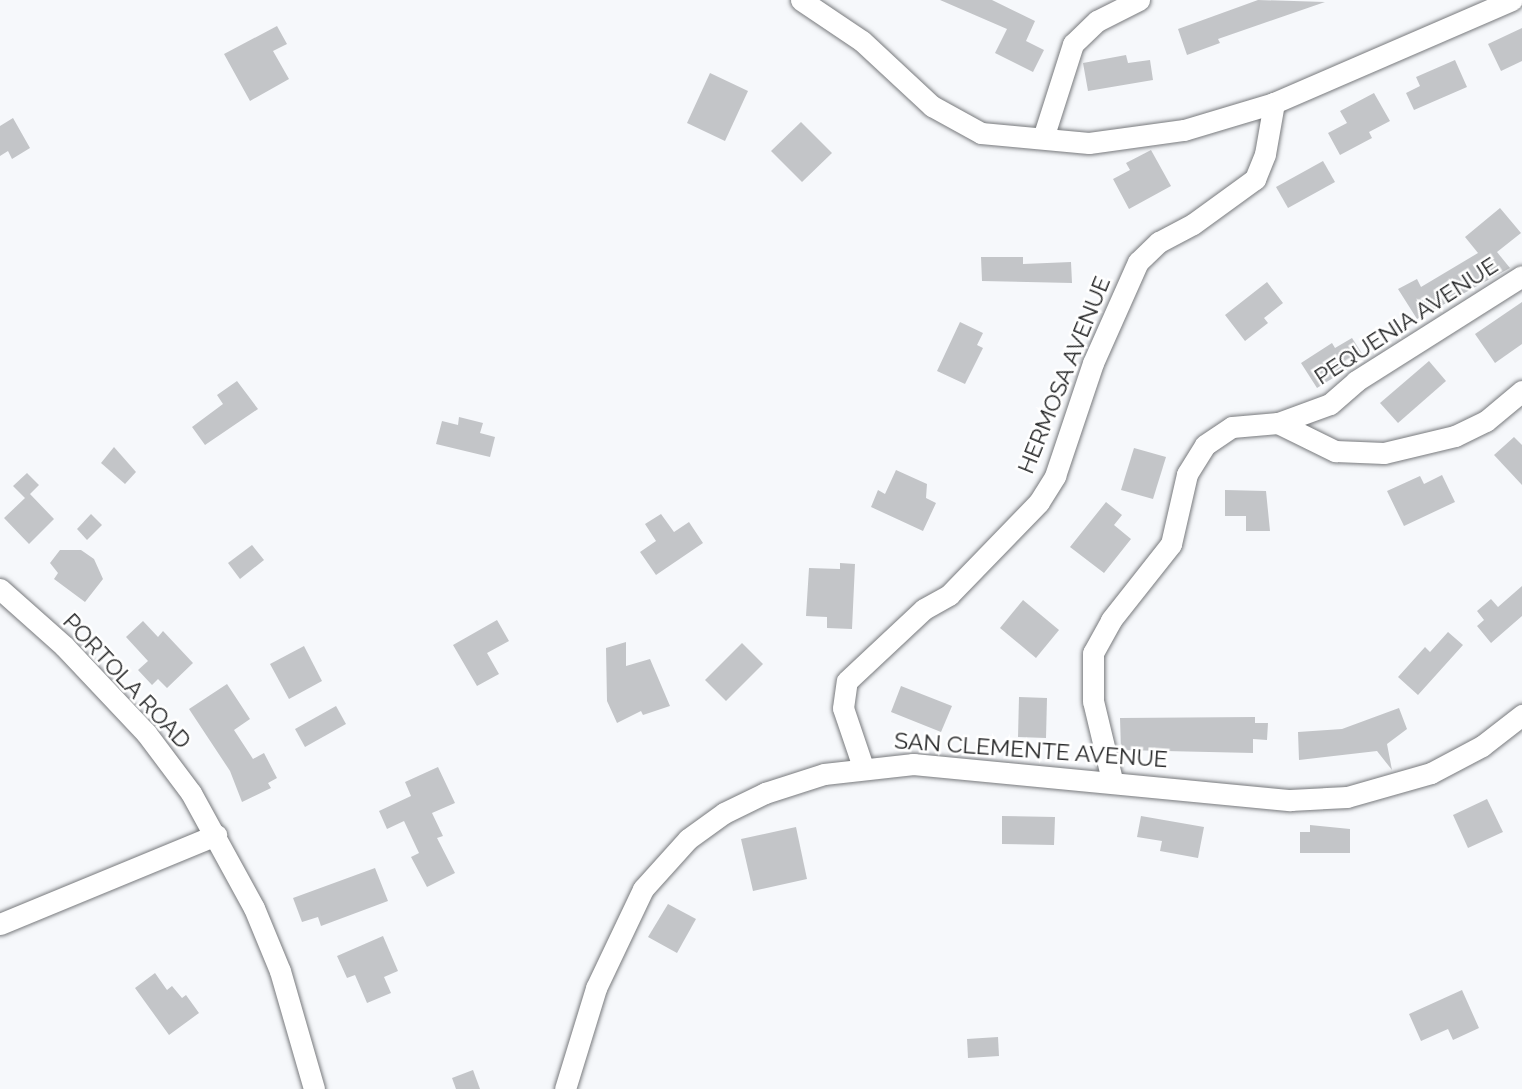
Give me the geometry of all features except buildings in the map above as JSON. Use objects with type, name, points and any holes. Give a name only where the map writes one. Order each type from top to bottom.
[{"type":"street","points":[[801,0],[862,41],[911,89],[955,120],[981,133],[1088,142],[1184,130],[1274,103],[1512,0]]},
{"type":"street","points":[[1043,138],[1073,44],[1097,21],[1139,0]]},
{"type":"street","name":"HERMOSA AVENUE","points":[[863,768],[843,708],[848,681],[923,609],[949,595],[1039,502],[1055,476],[1093,363],[1138,262],[1159,242],[1193,224],[1255,179],[1265,154],[1274,103]]},
{"type":"street","name":"PEQUENIA AVENUE","points":[[1112,780],[1090,673],[1101,636],[1171,544],[1187,474],[1205,445],[1232,427],[1278,423],[1330,404],[1356,382],[1522,276]]},
{"type":"street","points":[[1278,423],[1335,451],[1384,453],[1455,436],[1486,421],[1522,391]]},
{"type":"street","name":"PORTOLA ROAD","points":[[0,589],[64,646],[146,733],[216,835],[280,971],[314,1089]]},
{"type":"street","name":"SAN CLEMENTE AVENUE","points":[[565,1089],[596,988],[621,929],[643,890],[672,855],[706,825],[744,802],[824,774],[913,764],[1112,780],[1290,800],[1347,797],[1440,769],[1482,746],[1522,715]]},
{"type":"street","points":[[0,924],[216,835]]}]
